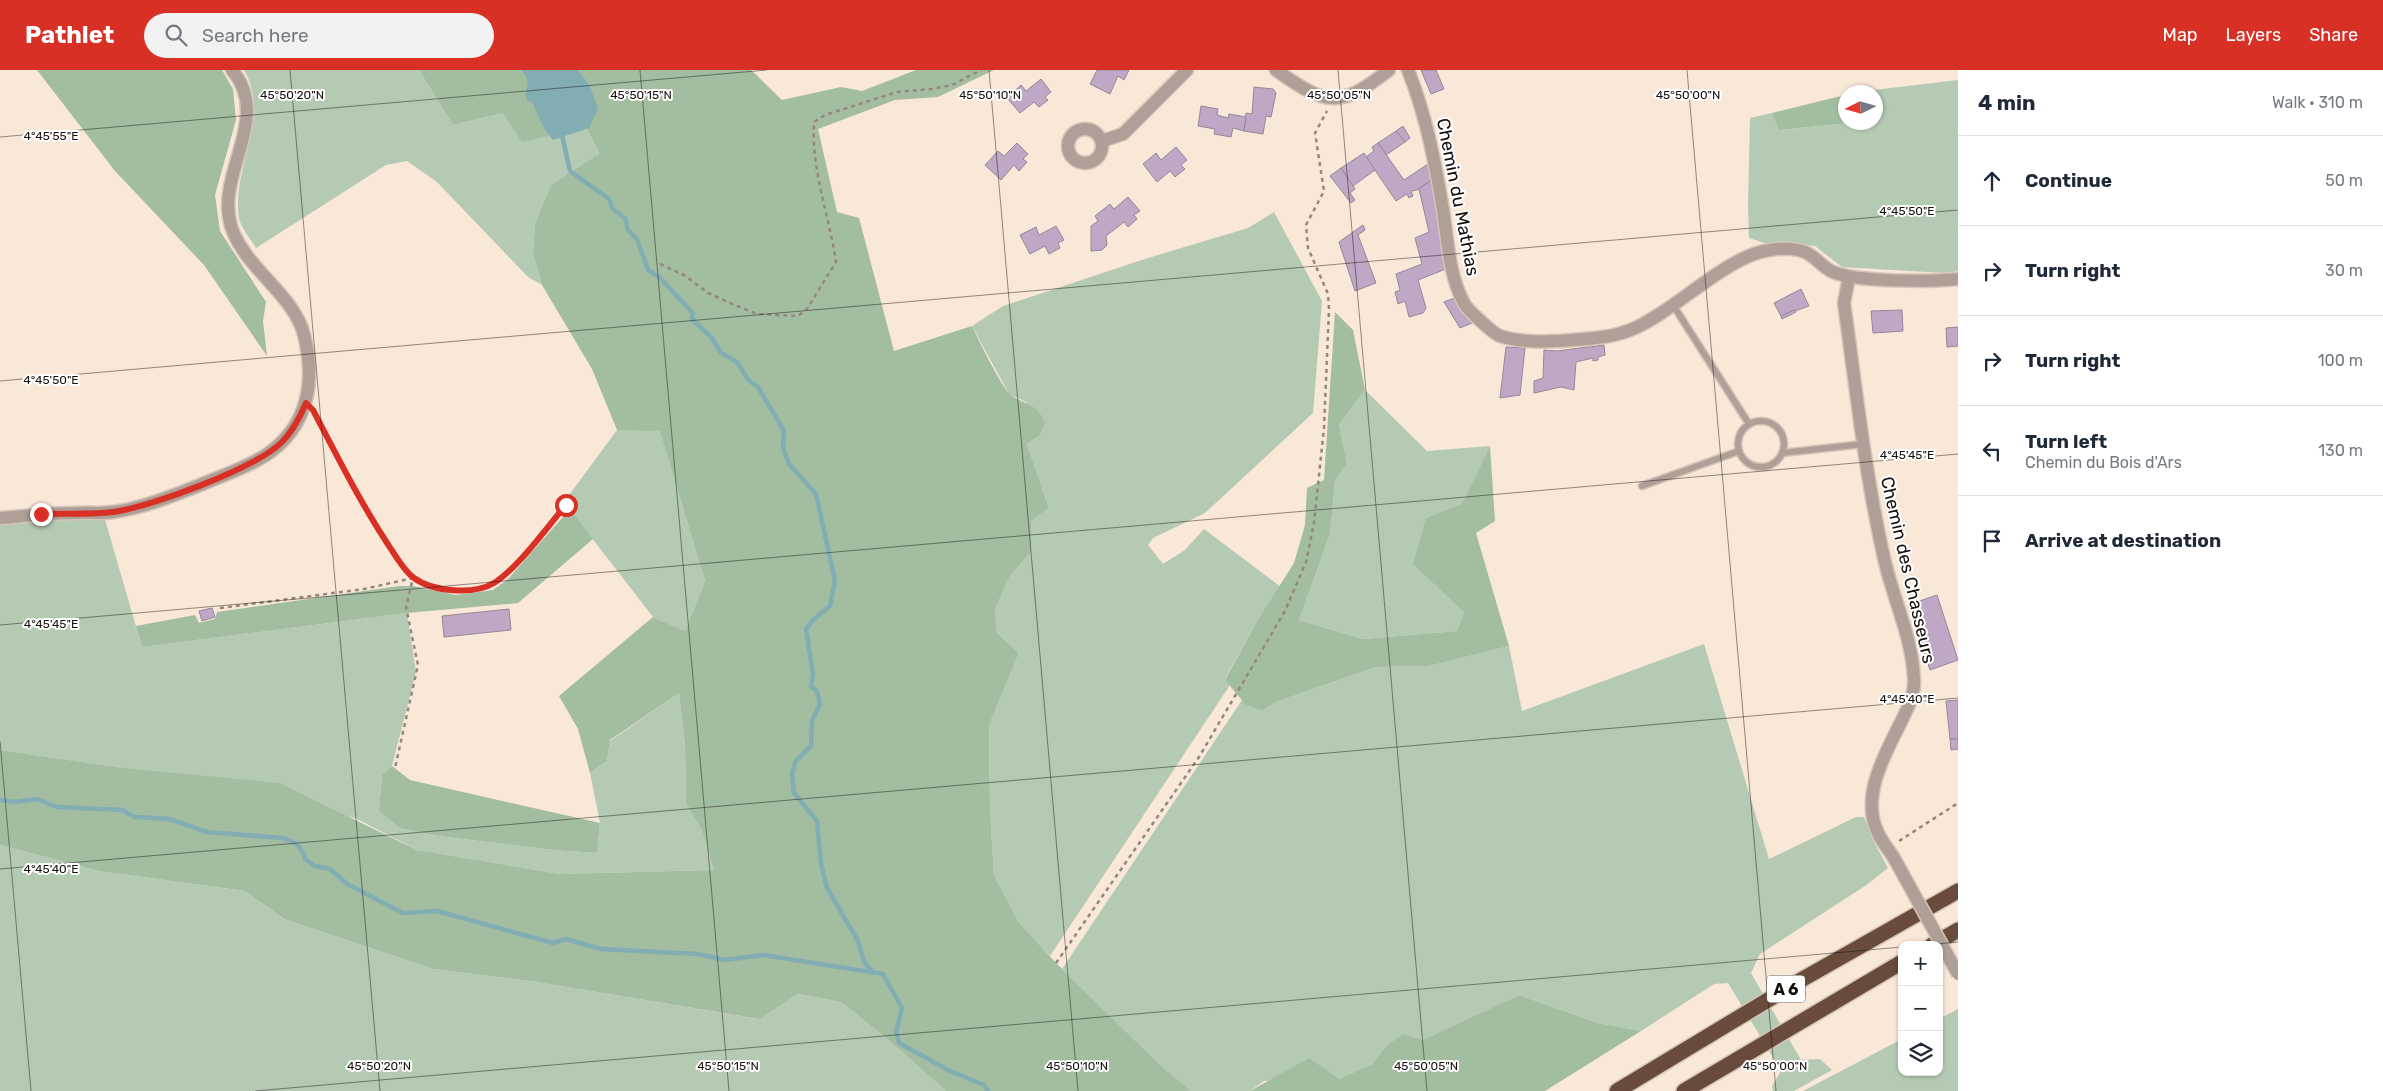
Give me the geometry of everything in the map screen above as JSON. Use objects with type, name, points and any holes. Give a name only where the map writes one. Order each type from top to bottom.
[{"type":"highway","name":"A 6","points":[[1617,1091],[1801,980],[1958,891]]},
{"type":"highway","points":[[1939,941],[1958,930]]},
{"type":"highway","name":"A 6","points":[[1684,1091],[1898,964]]},
{"type":"street","points":[[0,518],[111,512],[133,508],[179,493],[265,456],[282,442],[297,423],[306,403],[310,383],[304,333],[290,310],[237,243],[230,225],[227,206],[229,189],[243,140],[248,109],[244,91],[232,70]]},
{"type":"street","points":[[1102,141],[1123,134],[1187,70]]},
{"type":"street","points":[[1276,70],[1300,86],[1328,99],[1345,97],[1366,88],[1389,70]]},
{"type":"street","name":"Chemin du Mathias","points":[[1408,70],[1422,106],[1443,210],[1452,271],[1466,306],[1498,336],[1541,342],[1609,337],[1634,329],[1660,316],[1734,263],[1756,253],[1769,250],[1788,249],[1805,252],[1832,272],[1849,277],[1939,281],[1958,279]]},
{"type":"street","name":"Chemin des Chasseurs","points":[[1849,277],[1844,303],[1864,444],[1884,559],[1909,641],[1914,681],[1910,702],[1890,745],[1873,789],[1872,814],[1877,833],[1891,853],[1958,974]]},
{"type":"lane","points":[[1673,305],[1749,424]]},
{"type":"lane","points":[[1763,421],[1776,427],[1783,439],[1782,453],[1778,460],[1764,467],[1749,463],[1739,451],[1740,436],[1749,424],[1763,421]]},
{"type":"lane","points":[[1782,453],[1864,444]]},
{"type":"lane","points":[[1642,486],[1739,451]]},
{"type":"path","points":[[660,264],[684,275],[708,293],[744,309],[758,314],[798,316],[807,309],[836,262],[818,174],[813,138],[814,122],[825,116],[897,92],[952,85],[981,70]]},
{"type":"path","points":[[1056,963],[1198,757],[1285,611],[1306,562],[1314,523],[1324,428],[1329,310],[1328,294],[1308,248],[1306,225],[1324,191],[1315,132],[1333,98]]},
{"type":"path","points":[[306,403],[313,410],[362,506],[399,560],[413,578],[445,591],[465,590],[492,584],[506,575],[566,505]]},
{"type":"path","points":[[220,608],[364,589],[413,578]]},
{"type":"path","points":[[395,768],[418,665],[406,607],[413,578]]},
{"type":"path","points":[[1891,853],[1958,803]]},
{"type":"green space","points":[[37,70],[222,70],[233,89],[236,120],[215,195],[220,231],[266,302],[263,321],[267,356],[204,265],[115,171]]},
{"type":"green space","points":[[244,70],[419,70],[453,125],[503,113],[586,127],[599,155],[551,185],[535,223],[533,254],[542,285],[528,277],[437,182],[407,161],[386,165],[256,248],[239,218],[240,181],[253,125],[254,106],[251,88]]},
{"type":"green space","points":[[419,70],[751,70],[782,100],[841,87],[862,91],[916,70],[994,70],[938,97],[895,100],[818,129],[837,212],[859,218],[894,351],[972,326],[1006,390],[1015,398],[1038,411],[1045,423],[1039,436],[1027,444],[1049,508],[1031,521],[1031,552],[1010,576],[995,609],[997,633],[1019,653],[989,725],[990,810],[994,875],[1018,921],[1056,963],[1159,1064],[1191,1091],[946,1091],[885,1037],[841,1002],[798,994],[759,1019],[530,981],[433,969],[284,919],[245,891],[99,871],[0,845],[0,750],[123,768],[279,783],[417,850],[560,874],[714,870],[702,831],[686,804],[685,745],[679,693],[610,740],[607,761],[590,773],[578,729],[559,696],[653,617],[685,631],[705,581],[660,431],[617,430],[592,369],[542,285],[533,254],[535,223],[551,185],[599,154],[586,127],[522,142],[503,113],[453,125]]},
{"type":"green space","points":[[1958,80],[1958,271],[1944,273],[1842,267],[1815,246],[1764,243],[1749,238],[1750,118],[1772,113],[1780,130],[1838,124],[1838,130],[1883,130],[1883,89]]},
{"type":"green space","points":[[1838,97],[1838,124],[1779,130],[1772,113]]},
{"type":"green space","points":[[1274,212],[1322,301],[1313,413],[1205,513],[1153,538],[1148,545],[1163,564],[1185,550],[1204,529],[1281,587],[1256,623],[1225,679],[1230,685],[1050,956],[1018,921],[994,875],[990,810],[989,725],[1019,653],[997,633],[995,609],[1010,576],[1031,552],[1031,521],[1049,508],[1027,444],[1039,436],[1026,402],[1009,394],[972,326],[1003,306],[1148,258],[1248,228]]},
{"type":"green space","points":[[1335,312],[1353,330],[1365,390],[1339,425],[1347,463],[1335,481],[1330,534],[1299,620],[1363,639],[1457,631],[1464,612],[1413,564],[1426,518],[1462,503],[1490,446],[1495,521],[1476,533],[1509,646],[1429,666],[1376,667],[1276,702],[1262,711],[1246,705],[1225,680],[1256,623],[1294,563],[1305,525],[1307,488],[1324,480]]},
{"type":"green space","points":[[1365,390],[1427,451],[1490,446],[1462,503],[1426,518],[1464,612],[1457,631],[1363,639],[1299,620],[1330,534],[1335,481],[1347,463],[1339,425]]},
{"type":"green space","points":[[617,430],[660,430],[705,581],[685,631],[653,617],[564,502]]},
{"type":"green space","points":[[570,509],[593,539],[518,603],[407,613],[142,647],[136,626],[195,615],[199,623],[215,619],[217,612],[399,586],[413,586],[456,595],[493,590],[508,579]]},
{"type":"green space","points":[[104,516],[142,647],[407,613],[416,672],[392,766],[382,775],[379,811],[399,828],[439,836],[553,850],[597,853],[600,823],[590,773],[607,761],[610,741],[679,693],[685,745],[686,804],[702,831],[714,870],[560,874],[417,850],[355,818],[122,768],[0,750],[0,523]]},
{"type":"green space","points":[[1704,644],[1769,859],[1856,817],[1864,817],[1874,842],[1888,868],[1865,886],[1760,954],[1751,973],[1801,1060],[1820,1059],[1832,1070],[1794,1091],[1773,1091],[1772,1086],[1781,1071],[1728,983],[1714,984],[1641,1031],[1598,1023],[1519,995],[1422,1040],[1385,1047],[1372,1064],[1339,1079],[1264,1081],[1250,1091],[1191,1091],[1159,1064],[1062,969],[1242,700],[1247,705],[1262,711],[1276,702],[1376,667],[1429,666],[1509,646],[1522,711]]},
{"type":"green space","points":[[392,766],[410,780],[600,823],[597,853],[553,850],[439,836],[399,828],[379,811],[382,775]]},
{"type":"green space","points":[[0,845],[99,871],[245,891],[284,919],[433,969],[530,981],[758,1019],[798,994],[841,1002],[885,1037],[946,1091],[0,1091]]},
{"type":"green space","points":[[1519,995],[1598,1023],[1641,1031],[1545,1091],[1250,1091],[1309,1058],[1339,1079],[1372,1064],[1385,1047],[1403,1034],[1422,1040]]},
{"type":"green space","points":[[1958,1009],[1958,1091],[1803,1091],[1898,1041],[1898,1076],[1943,1076],[1943,1017]]},
{"type":"water","points":[[522,70],[578,70],[590,86],[598,109],[589,128],[553,140],[544,128],[532,102],[528,101],[525,95],[528,82]]},
{"type":"building","points":[[1097,70],[1129,70],[1124,80],[1118,76],[1110,94],[1090,84]]},
{"type":"building","points":[[1421,70],[1436,70],[1444,89],[1431,94]]},
{"type":"building","points":[[1041,79],[1051,92],[1045,97],[1048,100],[1039,107],[1034,102],[1020,113],[1007,98],[1021,85],[1026,91]]},
{"type":"building","points":[[1254,87],[1273,89],[1276,93],[1271,117],[1266,116],[1263,134],[1244,131],[1246,113],[1252,114]]},
{"type":"building","points":[[1201,106],[1218,109],[1217,115],[1228,118],[1229,114],[1246,117],[1244,131],[1233,128],[1231,137],[1214,134],[1215,129],[1198,126]]},
{"type":"building","points":[[1403,126],[1410,138],[1405,142],[1396,131]]},
{"type":"building","points":[[1396,131],[1405,142],[1386,155],[1378,143]]},
{"type":"building","points":[[1017,143],[1028,154],[1023,159],[1027,162],[1019,171],[1014,165],[1001,180],[985,165],[998,151],[1004,156]]},
{"type":"building","points":[[1378,143],[1404,180],[1428,164],[1433,179],[1417,190],[1411,191],[1413,196],[1409,198],[1407,194],[1396,201],[1366,157],[1374,151],[1372,147]]},
{"type":"building","points":[[1176,147],[1187,160],[1181,165],[1185,169],[1175,177],[1170,171],[1157,182],[1143,164],[1156,153],[1161,160]]},
{"type":"building","points":[[1364,153],[1375,170],[1353,186],[1341,168]]},
{"type":"building","points":[[1341,168],[1355,189],[1350,193],[1355,200],[1351,203],[1330,176]]},
{"type":"building","points":[[1433,179],[1446,269],[1418,280],[1426,308],[1423,313],[1409,317],[1405,301],[1398,304],[1395,292],[1400,290],[1396,274],[1422,264],[1415,238],[1429,232],[1419,189]]},
{"type":"building","points":[[1128,197],[1140,211],[1134,215],[1137,219],[1128,227],[1124,222],[1106,236],[1107,245],[1102,250],[1091,251],[1091,226],[1098,221],[1095,216],[1110,204],[1114,209]]},
{"type":"building","points":[[1363,225],[1365,230],[1358,235],[1376,283],[1355,291],[1339,242]]},
{"type":"building","points":[[1056,226],[1064,240],[1058,243],[1060,248],[1049,254],[1045,246],[1030,254],[1020,235],[1036,227],[1039,235]]},
{"type":"building","points":[[1801,289],[1809,306],[1781,316],[1774,303]]},
{"type":"building","points":[[1457,297],[1472,323],[1460,328],[1444,302]]},
{"type":"building","points":[[1794,310],[1796,312],[1782,319],[1781,316]]},
{"type":"building","points":[[1902,310],[1903,331],[1873,333],[1871,311]]},
{"type":"building","points":[[1958,327],[1958,346],[1947,347],[1946,328]]},
{"type":"building","points":[[1604,345],[1605,355],[1598,357],[1598,360],[1593,361],[1593,358],[1576,362],[1574,390],[1561,387],[1534,393],[1534,381],[1543,378],[1544,350],[1557,351]]},
{"type":"building","points":[[1506,347],[1525,348],[1520,395],[1500,398]]},
{"type":"building","points":[[1937,595],[1958,660],[1930,670],[1908,605]]},
{"type":"building","points":[[212,608],[215,617],[202,621],[199,611]]},
{"type":"building","points":[[509,609],[511,630],[444,637],[442,616]]},
{"type":"building","points":[[1958,700],[1958,739],[1950,739],[1946,701]]},
{"type":"building","points":[[1950,739],[1958,739],[1958,749],[1951,750]]},
{"type":"waterway","points":[[562,135],[570,171],[609,199],[613,209],[625,218],[628,230],[637,239],[648,270],[659,277],[693,313],[692,319],[712,338],[721,353],[737,362],[749,381],[758,387],[784,431],[783,448],[789,464],[816,494],[835,581],[830,606],[813,620],[806,629],[813,674],[811,687],[817,691],[820,704],[812,721],[811,746],[796,761],[792,773],[794,793],[817,821],[821,864],[827,888],[858,941],[864,962],[871,970]]},
{"type":"waterway","points":[[0,800],[14,802],[37,799],[57,807],[122,810],[135,817],[169,819],[207,832],[283,838],[297,844],[305,859],[315,866],[330,869],[347,884],[403,913],[437,911],[553,943],[566,939],[601,949],[697,954],[725,960],[763,955],[883,974],[902,1008],[896,1032],[899,1043],[950,1071],[984,1085],[988,1091]]},
{"type":"route","points":[[41,514],[111,512],[133,508],[211,480],[265,456],[282,442],[297,423],[306,403],[313,410],[362,506],[413,578],[426,584],[445,591],[465,590],[492,584],[506,575],[566,505]]}]
